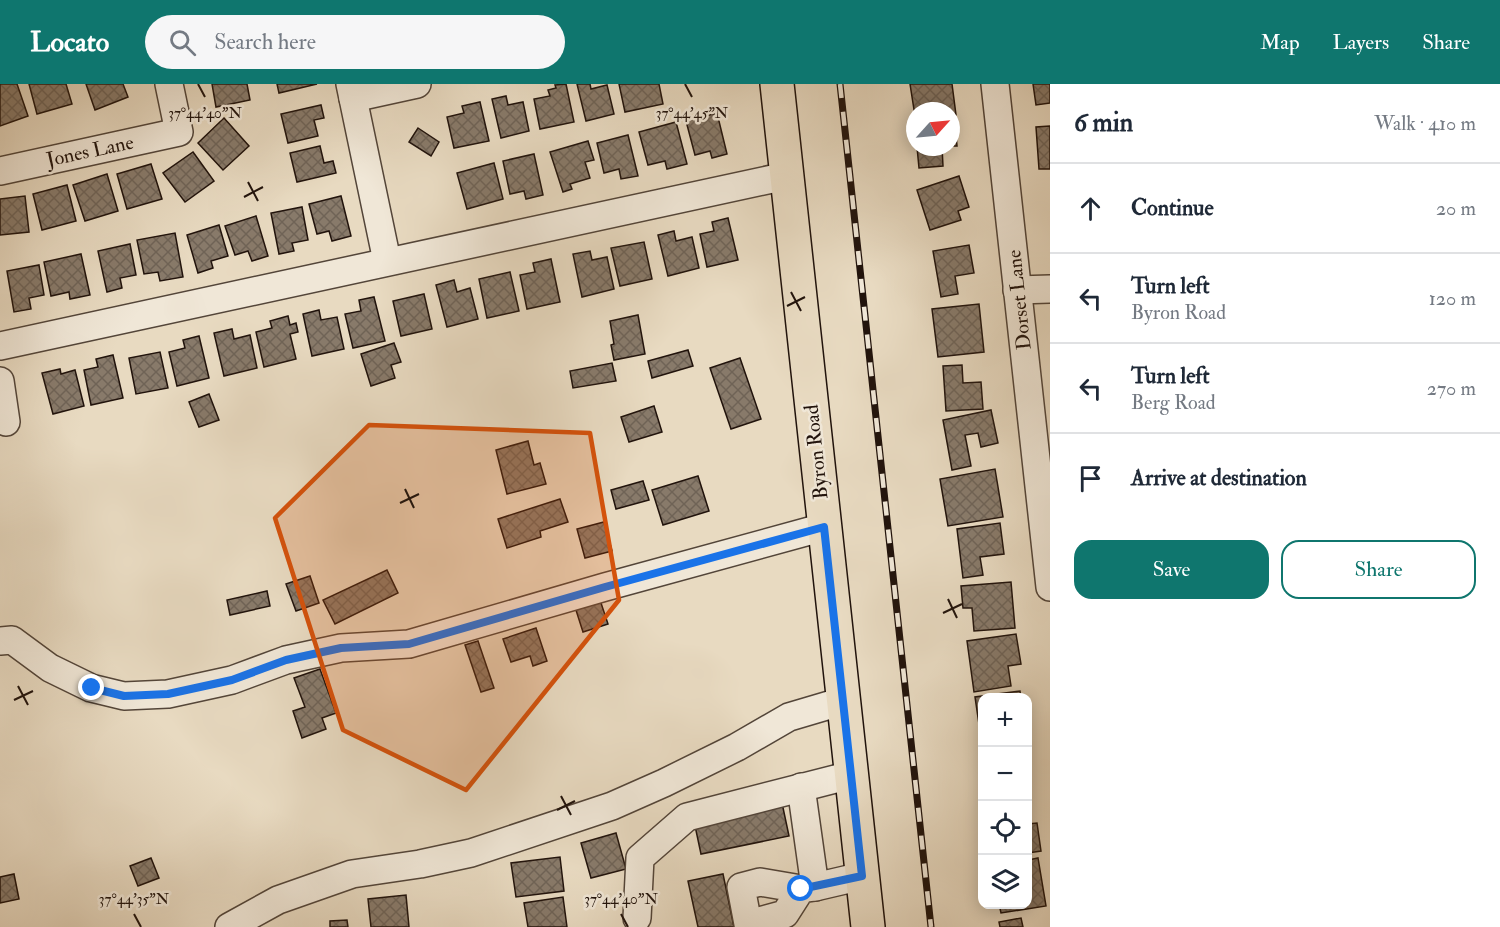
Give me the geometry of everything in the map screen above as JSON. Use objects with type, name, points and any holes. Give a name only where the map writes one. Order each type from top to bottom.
[{"type":"main road","name":"Byron Road","points":[[777,84],[868,927]]},
{"type":"street","name":"Jones Lane","points":[[0,171],[179,132],[169,84]]},
{"type":"street","points":[[387,261],[351,91],[417,84]]},
{"type":"street","name":"Dorset Lane","points":[[995,84],[1050,587]]},
{"type":"street","points":[[0,346],[786,176]]},
{"type":"street","points":[[1017,290],[1050,289]]},
{"type":"street","points":[[0,381],[6,422]]},
{"type":"street","points":[[0,641],[12,640],[50,668],[92,688],[124,696],[168,694],[232,680],[286,660],[341,648],[409,644],[824,527]]},
{"type":"street","points":[[229,927],[278,900],[352,874],[420,864],[471,853],[612,806],[737,747],[789,717],[843,701]]},
{"type":"street","points":[[637,918],[640,858],[687,817],[851,775]]},
{"type":"street","points":[[801,787],[808,888],[862,876]]},
{"type":"highlighted area","points":[[369,425],[590,433],[619,600],[466,790],[343,730],[275,518]]},
{"type":"building","points":[[0,84],[17,84],[28,116],[0,126]]},
{"type":"building","points":[[29,84],[66,84],[72,104],[37,114]]},
{"type":"building","points":[[86,84],[123,84],[128,97],[95,110]]},
{"type":"building","points":[[212,84],[247,84],[250,100],[216,107]]},
{"type":"building","points":[[277,84],[317,84],[279,93]]},
{"type":"building","points":[[566,84],[574,122],[540,129],[534,99],[550,96],[548,90],[556,88],[555,85]]},
{"type":"building","points":[[577,84],[590,84],[591,89],[607,85],[614,114],[586,121]]},
{"type":"building","points":[[619,84],[659,84],[663,104],[625,112]]},
{"type":"building","points":[[910,84],[952,84],[954,102],[913,102]]},
{"type":"building","points":[[1033,84],[1050,84],[1050,103],[1036,105]]},
{"type":"building","points":[[506,96],[508,105],[523,102],[529,131],[501,138],[492,99]]},
{"type":"building","points":[[480,102],[489,141],[454,148],[447,117],[464,113],[462,106]]},
{"type":"building","points":[[321,105],[324,118],[314,120],[318,136],[288,143],[281,114]]},
{"type":"building","points":[[717,113],[727,154],[712,158],[710,151],[695,155],[686,121]]},
{"type":"building","points":[[224,118],[249,146],[223,170],[198,143]]},
{"type":"building","points":[[676,122],[687,164],[667,169],[665,161],[648,165],[639,132]]},
{"type":"building","points":[[1050,126],[1050,169],[1039,169],[1036,127]]},
{"type":"building","points":[[418,128],[439,142],[431,156],[409,142]]},
{"type":"building","points":[[628,135],[638,176],[621,179],[619,169],[604,173],[597,143]]},
{"type":"building","points":[[588,141],[594,160],[585,162],[590,178],[570,184],[572,189],[563,192],[550,152]]},
{"type":"building","points":[[320,146],[324,163],[333,161],[336,173],[297,182],[290,153]]},
{"type":"building","points":[[193,152],[214,181],[185,202],[163,173]]},
{"type":"building","points":[[534,154],[543,195],[526,199],[524,191],[510,194],[503,161]]},
{"type":"building","points":[[918,156],[942,156],[943,166],[919,168]]},
{"type":"building","points":[[494,163],[503,199],[467,209],[457,173]]},
{"type":"building","points":[[151,164],[162,199],[127,209],[117,174]]},
{"type":"building","points":[[107,174],[118,211],[85,221],[73,185]]},
{"type":"building","points":[[959,176],[969,207],[958,211],[961,220],[930,230],[917,190]]},
{"type":"building","points":[[67,185],[76,221],[42,230],[33,194]]},
{"type":"building","points":[[25,196],[29,232],[0,235],[0,199]]},
{"type":"building","points":[[341,196],[351,236],[332,241],[329,231],[317,234],[309,204]]},
{"type":"building","points":[[302,207],[308,240],[292,243],[294,251],[279,254],[271,213]]},
{"type":"building","points":[[256,216],[268,256],[252,261],[248,251],[235,255],[225,226]]},
{"type":"building","points":[[728,218],[738,260],[707,267],[700,234],[714,231],[712,222]]},
{"type":"building","points":[[219,225],[228,256],[211,261],[213,268],[198,273],[187,235]]},
{"type":"building","points":[[674,231],[676,241],[692,237],[699,268],[668,276],[658,235]]},
{"type":"building","points":[[175,233],[183,277],[160,281],[158,272],[144,274],[137,240]]},
{"type":"building","points":[[644,242],[652,279],[620,286],[611,248]]},
{"type":"building","points":[[130,244],[136,275],[120,278],[122,288],[107,292],[98,251]]},
{"type":"building","points":[[969,245],[974,273],[955,276],[958,294],[941,297],[933,251]]},
{"type":"building","points":[[590,251],[592,260],[607,257],[614,289],[582,297],[573,254]]},
{"type":"building","points":[[81,254],[90,295],[70,299],[69,292],[51,296],[44,262]]},
{"type":"building","points":[[551,259],[560,302],[527,309],[520,275],[535,272],[533,263]]},
{"type":"building","points":[[39,265],[44,295],[29,298],[31,309],[14,312],[7,271]]},
{"type":"building","points":[[510,272],[519,311],[487,318],[479,279]]},
{"type":"building","points":[[454,280],[457,292],[470,288],[478,319],[447,327],[436,285]]},
{"type":"building","points":[[424,294],[432,329],[401,336],[393,301]]},
{"type":"building","points":[[374,297],[385,341],[353,348],[345,314],[361,311],[359,300]]},
{"type":"building","points":[[979,304],[984,352],[938,357],[932,309]]},
{"type":"building","points":[[319,310],[321,320],[337,317],[344,349],[312,356],[303,314]]},
{"type":"building","points":[[638,315],[645,354],[614,360],[610,321]]},
{"type":"building","points":[[288,316],[290,325],[296,323],[298,332],[290,334],[296,359],[264,367],[256,332],[272,328],[270,321]]},
{"type":"building","points":[[232,329],[234,339],[250,335],[257,368],[224,376],[214,333]]},
{"type":"building","points":[[199,336],[209,378],[177,386],[169,352],[185,348],[183,340]]},
{"type":"building","points":[[394,343],[401,362],[391,365],[395,378],[371,386],[361,354]]},
{"type":"building","points":[[688,350],[693,366],[652,378],[648,361]]},
{"type":"building","points":[[160,352],[168,388],[136,394],[129,358]]},
{"type":"building","points":[[113,355],[123,398],[91,405],[84,370],[98,367],[96,359]]},
{"type":"building","points":[[740,358],[761,419],[731,429],[710,368]]},
{"type":"building","points":[[612,363],[616,381],[573,388],[570,371]]},
{"type":"building","points":[[962,365],[963,383],[981,382],[983,409],[946,411],[943,366]]},
{"type":"building","points":[[60,369],[61,374],[75,370],[84,406],[53,414],[42,373]]},
{"type":"building","points":[[209,394],[219,420],[199,427],[189,402]]},
{"type":"building","points":[[654,406],[662,432],[629,442],[621,417]]},
{"type":"building","points":[[991,410],[998,443],[981,447],[978,433],[965,435],[971,466],[952,470],[943,420]]},
{"type":"building","points":[[528,441],[534,465],[540,463],[546,484],[507,494],[496,450]]},
{"type":"building","points":[[995,469],[1003,517],[948,526],[940,479]]},
{"type":"building","points":[[698,476],[709,511],[663,525],[652,490]]},
{"type":"building","points":[[643,481],[649,500],[616,509],[611,490]]},
{"type":"building","points":[[560,499],[568,522],[540,531],[541,537],[507,548],[498,519]]},
{"type":"building","points":[[604,522],[612,551],[585,558],[577,529]]},
{"type":"building","points":[[1000,523],[1004,554],[980,557],[983,575],[963,578],[957,529]]},
{"type":"building","points":[[387,570],[398,593],[335,624],[323,600]]},
{"type":"building","points":[[310,576],[319,603],[296,611],[286,584]]},
{"type":"building","points":[[1011,582],[1015,628],[974,631],[972,608],[963,608],[961,586]]},
{"type":"building","points":[[267,591],[270,606],[230,615],[227,600]]},
{"type":"building","points":[[600,600],[608,624],[583,632],[575,607]]},
{"type":"building","points":[[536,628],[547,661],[533,666],[530,656],[511,662],[503,639]]},
{"type":"building","points":[[1016,634],[1021,664],[1008,666],[1011,686],[974,692],[967,641]]},
{"type":"building","points":[[478,641],[494,688],[481,692],[465,645]]},
{"type":"building","points":[[320,669],[336,713],[322,718],[326,729],[302,738],[293,711],[305,707],[294,678]]},
{"type":"building","points":[[975,697],[978,697],[978,718]]},
{"type":"building","points":[[782,803],[789,836],[701,854],[694,821]]},
{"type":"building","points":[[1037,823],[1041,851],[1032,852],[1032,824]]},
{"type":"building","points":[[616,833],[626,869],[591,878],[581,843]]},
{"type":"building","points":[[560,857],[564,891],[516,897],[511,863]]},
{"type":"building","points":[[151,858],[159,878],[138,886],[130,866]]},
{"type":"building","points":[[1038,858],[1046,906],[1032,908],[1032,859]]},
{"type":"building","points":[[14,874],[19,899],[0,903],[0,877]]},
{"type":"building","points":[[723,874],[734,927],[698,927],[688,881]]},
{"type":"building","points":[[406,895],[409,927],[371,927],[368,899]]},
{"type":"building","points":[[563,897],[567,927],[528,927],[524,903]]},
{"type":"building","points":[[1000,909],[1027,909],[1001,913]]},
{"type":"building","points":[[1021,918],[1023,927],[1000,927],[999,922]]},
{"type":"building","points":[[347,920],[348,927],[330,927],[330,921]]},
{"type":"railway","points":[[840,84],[931,927]]},
{"type":"route","points":[[92,688],[124,696],[168,694],[232,680],[286,660],[341,648],[409,644],[824,527],[862,876],[801,889]]}]
